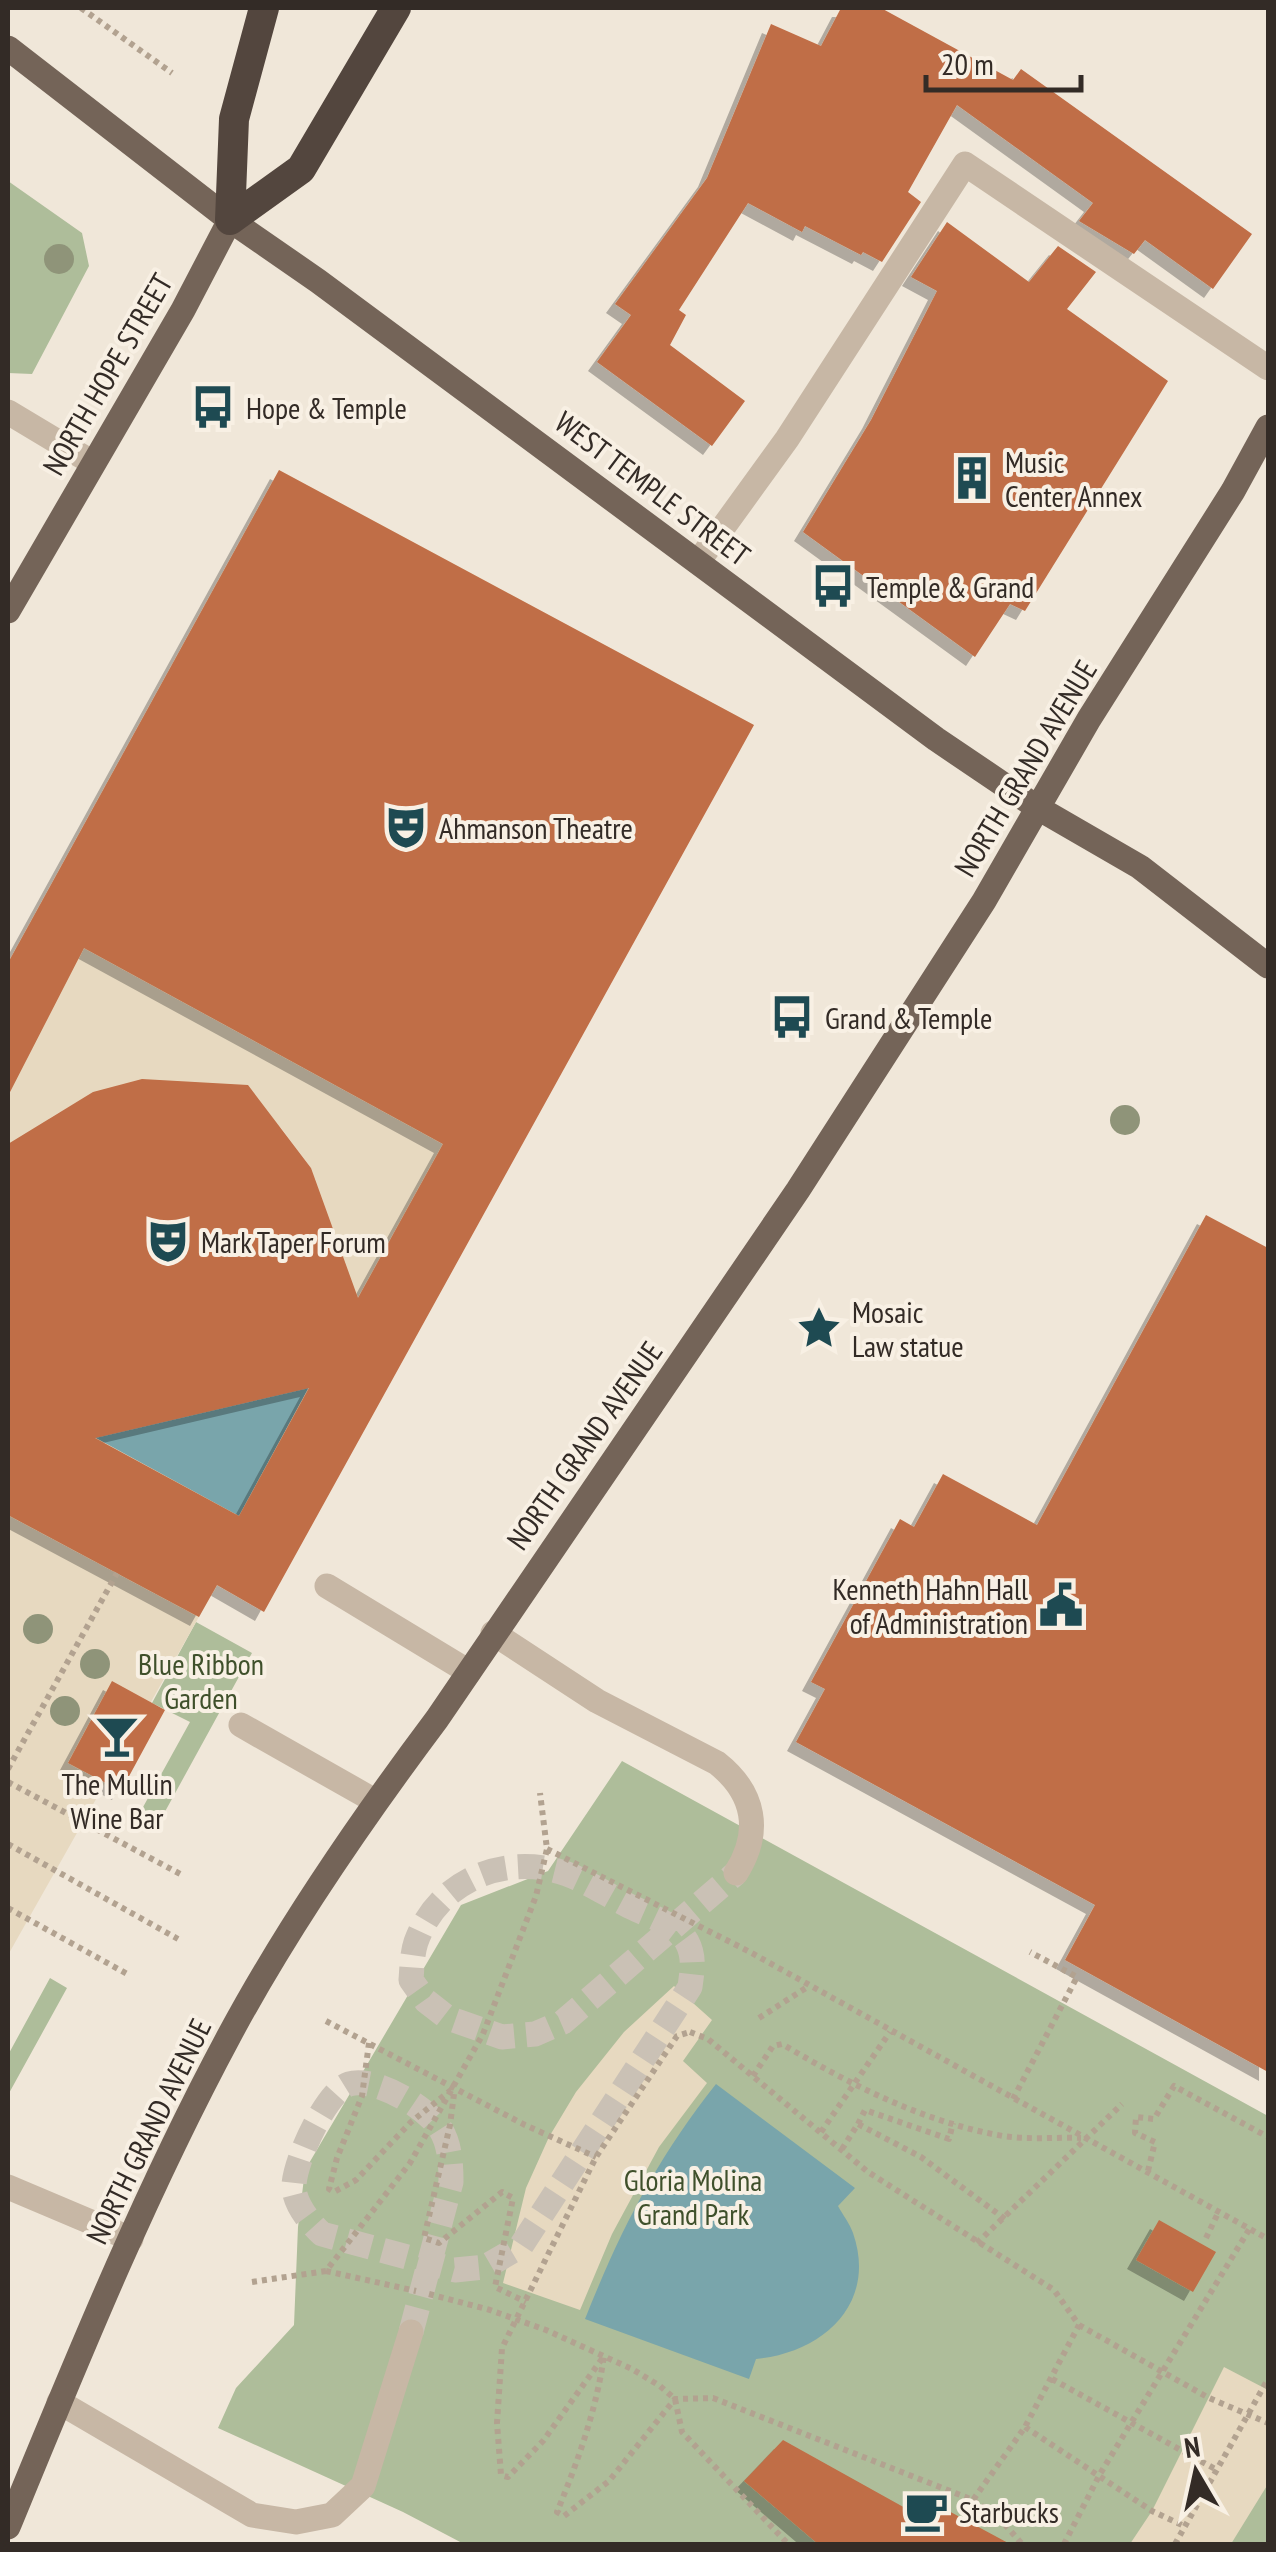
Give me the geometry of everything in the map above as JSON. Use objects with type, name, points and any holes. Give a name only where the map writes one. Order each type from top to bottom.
[{"type":"highway","points":[[230,220],[234,119],[264,8]]},
{"type":"highway","points":[[230,220],[300,169],[396,8]]},
{"type":"main road","name":"WEST TEMPLE STREET","points":[[8,48],[230,220],[318,280],[936,739],[1038,808],[1140,868],[1268,966]]},
{"type":"main road","name":"NORTH HOPE STREET","points":[[8,611],[183,310],[230,220]]},
{"type":"main road","name":"NORTH GRAND AVENUE","points":[[8,2527],[132,2238],[229,2036],[375,1802],[469,1672],[798,1190],[984,901],[1090,719],[1233,491],[1268,426]]},
{"type":"lane","points":[[698,562],[786,439],[965,164],[1268,368]]},
{"type":"lane","points":[[8,412],[93,463]]},
{"type":"lane","points":[[327,1586],[469,1672]]},
{"type":"lane","points":[[493,1633],[598,1701],[717,1763],[733,1776],[746,1793],[753,1835],[747,1856],[736,1873]]},
{"type":"lane","points":[[241,1725],[375,1802]]},
{"type":"lane","points":[[8,2187],[132,2238]]},
{"type":"lane","points":[[59,2402],[252,2514],[296,2522],[314,2519],[332,2515],[363,2486],[411,2332]]},
{"type":"path","points":[[80,8],[172,73]]},
{"type":"path","points":[[8,1769],[117,1573]]},
{"type":"path","points":[[8,1782],[184,1876]]},
{"type":"path","points":[[326,2271],[398,2181],[483,2034],[536,1896],[547,1849],[540,1794]]},
{"type":"path","points":[[8,1844],[178,1939]]},
{"type":"path","points":[[547,1849],[809,1986],[1268,2239]]},
{"type":"path","points":[[8,1908],[129,1975]]},
{"type":"path","points":[[1013,2099],[1077,1976],[1030,1952]]},
{"type":"path","points":[[758,2018],[809,1986]]},
{"type":"path","points":[[326,2021],[525,2125],[596,2157]]},
{"type":"path","points":[[604,2356],[543,2442],[508,2478],[501,2475],[498,2422],[502,2348],[596,2157],[677,2036],[690,2032],[701,2035],[868,2172],[1054,2290],[1079,2325],[1209,2398],[1268,2423]]},
{"type":"path","points":[[821,2132],[890,2032]]},
{"type":"path","points":[[369,2042],[362,2096],[329,2189],[334,2192],[356,2180],[412,2122],[454,2087]]},
{"type":"path","points":[[753,2076],[773,2046],[782,2044],[854,2087],[953,2123],[1006,2136],[1087,2138]]},
{"type":"path","points":[[1148,2170],[1155,2142],[1134,2133],[1136,2117],[1154,2119],[1174,2086],[1268,2138]]},
{"type":"path","points":[[454,2087],[450,2124],[424,2238],[438,2243],[502,2192],[512,2198],[496,2287],[526,2302]]},
{"type":"path","points":[[977,2243],[1122,2104]]},
{"type":"path","points":[[842,2149],[865,2110],[948,2139],[953,2123]]},
{"type":"path","points":[[858,2124],[921,2157],[1005,2218]]},
{"type":"path","points":[[1206,2238],[1219,2211]]},
{"type":"path","points":[[1064,2544],[1160,2370],[1250,2228]]},
{"type":"path","points":[[252,2282],[326,2271],[392,2285]]},
{"type":"path","points":[[462,2301],[604,2356],[660,2386],[676,2399],[682,2432],[788,2544]]},
{"type":"path","points":[[972,2500],[1025,2427],[1079,2325]]},
{"type":"path","points":[[604,2356],[581,2456],[557,2512],[564,2516],[610,2480],[676,2399],[713,2398],[972,2500],[1001,2520],[1022,2544]]},
{"type":"path","points":[[1052,2379],[1217,2470]]},
{"type":"path","points":[[1175,2544],[1268,2379]]},
{"type":"path","points":[[1025,2427],[1152,2511],[1184,2526]]},
{"type":"green space","points":[[8,181],[82,233],[89,266],[32,374],[8,373]]},
{"type":"green space","name":"Blue Ribbon Garden","points":[[196,1622],[252,1653],[156,1828],[137,1818],[190,1722],[152,1703]]},
{"type":"green space","name":"Gloria Molina Grand Park","points":[[622,1761],[1268,2116],[1268,2544],[464,2544],[218,2428],[236,2388],[294,2325],[305,2170],[461,1905],[548,1871]]},
{"type":"green space","points":[[50,1978],[67,1988],[8,2095],[8,2055]]},
{"type":"shaded area","points":[[279,470],[754,725],[217,1585],[8,1955],[8,1390],[239,1515],[311,1168],[281,1128],[240,1098],[93,1093],[50,1118],[16,1156],[8,1175],[8,963]]},
{"type":"shaded area","points":[[674,1986],[712,2020],[683,2061],[707,2083],[659,2147],[612,2234],[580,2310],[503,2283],[526,2188],[549,2137],[576,2092],[624,2032]]},
{"type":"shaded area","points":[[1224,2367],[1268,2390],[1268,2484],[1231,2544],[1130,2544],[1152,2511]]},
{"type":"water","points":[[8,1326],[36,1368],[317,1372],[239,1516],[8,1390]]},
{"type":"water","points":[[716,2084],[855,2188],[838,2206],[852,2230],[859,2259],[858,2282],[850,2303],[838,2321],[802,2347],[756,2359],[749,2379],[585,2319],[642,2196]]},
{"type":"building","points":[[841,8],[881,8],[1013,80],[1021,69],[1252,234],[1213,289],[1145,240],[1134,254],[1079,221],[1093,203],[957,105],[908,192],[921,202],[882,262],[805,226],[802,232],[748,203],[679,310],[686,315],[670,345],[745,401],[712,446],[597,362],[631,315],[615,304],[707,178],[771,24],[821,46]]},
{"type":"building","name":"Music Center Annex","points":[[947,222],[1029,282],[1058,246],[1096,272],[1067,309],[1168,381],[1025,611],[1010,604],[975,657],[803,532],[871,420],[937,291],[911,277]]},
{"type":"building","points":[[279,470],[754,725],[264,1612],[217,1585],[199,1617],[8,1515],[8,1144],[93,1092],[142,1079],[248,1085],[311,1168],[358,1298],[443,1144],[84,948],[8,1096],[8,963]],"holes":[[[309,1388],[239,1516],[95,1438]]]},
{"type":"building","name":"Kenneth Hahn Hall of Administration","points":[[1206,1215],[1268,1248],[1268,2072],[1065,1960],[1095,1905],[796,1742],[825,1689],[811,1682],[900,1519],[914,1527],[943,1474],[1037,1525]]},
{"type":"building","name":"The Mullin Wine Bar","points":[[112,1681],[165,1710],[121,1791],[68,1763]]},
{"type":"building","points":[[1159,2220],[1216,2252],[1193,2292],[1136,2260]]},
{"type":"building","points":[[783,2440],[907,2509],[919,2495],[1010,2544],[818,2544],[744,2481]]},
{"type":"tunnel","points":[[411,2332],[451,2182],[446,2142],[425,2112],[386,2089],[349,2084],[330,2100],[312,2130],[295,2178],[298,2202],[313,2225],[322,2234],[455,2270],[485,2267],[521,2246],[690,1987],[692,1964],[687,1942],[683,1936],[676,1930],[669,1925],[575,1877],[544,1868],[521,1867],[477,1876],[457,1887],[426,1920],[415,1947],[411,1980],[426,2001],[448,2018],[502,2037],[535,2034],[563,2022],[736,1873]]},
{"type":"place","name":"Hope & Temple","points":[[213,407]]},
{"type":"place","name":"Music Center Annex","points":[[972,478]]},
{"type":"place","name":"Temple & Grand","points":[[833,586]]},
{"type":"place","name":"Ahmanson Theatre","points":[[406,827]]},
{"type":"place","name":"Grand & Temple","points":[[792,1017]]},
{"type":"place","name":"Mark Taper Forum","points":[[168,1241]]},
{"type":"place","name":"Mosaic Law statue","points":[[819,1328]]},
{"type":"place","name":"Kenneth Hahn Hall of Administration","points":[[1061,1605]]},
{"type":"place","name":"The Mullin Wine Bar","points":[[117,1736]]},
{"type":"place","name":"Starbucks","points":[[926,2511]]}]
